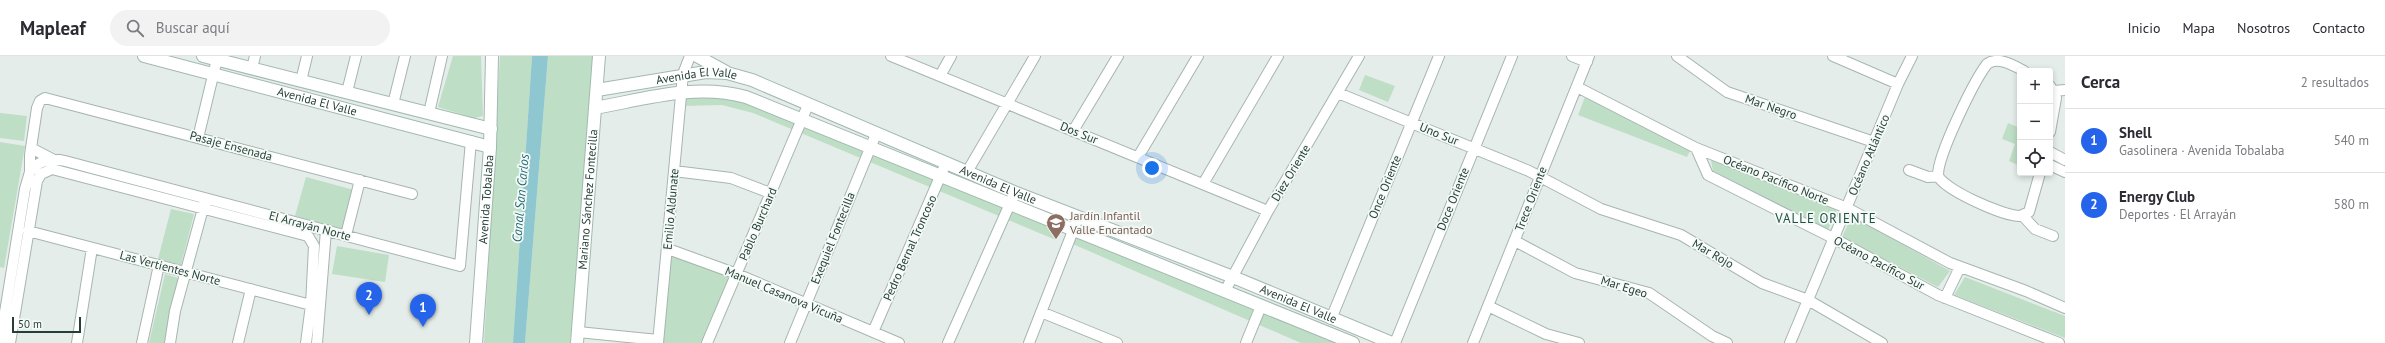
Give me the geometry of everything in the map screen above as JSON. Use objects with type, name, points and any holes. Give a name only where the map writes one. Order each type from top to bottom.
[{"type":"street","name":"Avenida El Valle","points":[[144,56],[397,121],[490,147]]},
{"type":"street","name":"Avenida El Valle","points":[[203,56],[490,129]]},
{"type":"street","points":[[252,68],[255,56]]},
{"type":"street","points":[[301,81],[307,56]]},
{"type":"street","points":[[347,92],[356,56]]},
{"type":"street","points":[[393,104],[405,56]]},
{"type":"street","points":[[429,113],[442,56]]},
{"type":"street","name":"Avenida Tobalaba","points":[[476,343],[490,147],[492,56]]},
{"type":"street","name":"Mariano Sánchez Fontecilla","points":[[578,338],[599,56]]},
{"type":"street","name":"Emilio Aldunate","points":[[658,341],[668,249],[683,74],[690,56]]},
{"type":"street","points":[[696,56],[727,73]]},
{"type":"street","name":"Dos Sur","points":[[890,56],[1268,210]]},
{"type":"street","points":[[940,76],[952,56]]},
{"type":"street","points":[[967,172],[1035,56]]},
{"type":"street","points":[[1073,131],[1118,56]]},
{"type":"street","points":[[1138,157],[1198,56]]},
{"type":"street","points":[[1203,184],[1278,56]]},
{"type":"street","name":"Diez Oriente","points":[[1225,291],[1268,210],[1359,56]]},
{"type":"street","name":"Once Oriente","points":[[1331,319],[1439,56]]},
{"type":"street","name":"Doce Oriente","points":[[1395,343],[1512,56]]},
{"type":"street","points":[[1572,56],[1588,59]]},
{"type":"street","name":"Mar Negro","points":[[1677,56],[1727,92],[1874,142]]},
{"type":"street","points":[[1832,56],[1898,84]]},
{"type":"street","name":"Océano Atlántico","points":[[1790,343],[1898,84],[1912,56]]},
{"type":"street","points":[[1938,176],[1940,162],[1959,116],[1985,66],[1993,58],[2018,68]]},
{"type":"street","name":"Trece Oriente","points":[[1473,343],[1588,59]]},
{"type":"street","points":[[198,138],[217,60]]},
{"type":"street","name":"Avenida El Valle","points":[[597,90],[683,74],[706,72],[727,73],[752,80],[1014,192],[1078,218],[1233,276],[1331,319],[1392,343]]},
{"type":"street","name":"Océano Pacífico Norte","points":[[1577,87],[1696,148],[1847,208],[1960,267],[2026,291],[2065,308]]},
{"type":"street","points":[[2053,88],[2065,90]]},
{"type":"street","name":"Avenida El Valle","points":[[595,108],[681,92],[724,91],[771,106],[1009,205],[1353,343]]},
{"type":"street","points":[[2053,92],[2056,103],[2053,118]]},
{"type":"street","name":"Uno Sur","points":[[1338,93],[1474,148],[1539,177]]},
{"type":"street","name":"Pasaje Ensenada","points":[[31,148],[39,103],[45,98],[50,98],[412,194]]},
{"type":"street","name":"Pablo Burchard","points":[[708,343],[808,104]]},
{"type":"street","points":[[397,121],[404,122],[410,119],[414,109]]},
{"type":"street","name":"Exequiel Fontecilla","points":[[790,343],[876,134]]},
{"type":"street","name":"Avenida Tobalaba","points":[[460,266],[471,141]]},
{"type":"street","points":[[10,343],[28,231],[31,148]]},
{"type":"street","name":"El Arrayán Norte","points":[[31,148],[54,160],[159,191],[205,203],[326,230],[460,266]]},
{"type":"street","name":"Océano Pacífico Sur","points":[[1696,148],[1708,175],[1833,238],[1945,298],[2059,343]]},
{"type":"street","points":[[2053,154],[2065,160]]},
{"type":"street","points":[[30,172],[42,162],[54,160]]},
{"type":"street","name":"Pedro Bernal Troncoso","points":[[873,332],[946,164]]},
{"type":"street","points":[[2053,166],[2065,172]]},
{"type":"street","name":"El Arrayán Norte","points":[[30,190],[44,172],[56,169],[159,191]]},
{"type":"street","points":[[1909,170],[1928,177],[1938,176]]},
{"type":"street","points":[[674,171],[731,178],[770,193]]},
{"type":"street","points":[[1938,176],[1947,185],[1989,207],[2011,216],[2023,216],[2031,208],[2039,176]]},
{"type":"street","name":"Mar Rojo","points":[[1539,177],[1601,209],[1681,235],[1762,283],[1808,300],[1882,343]]},
{"type":"street","points":[[346,235],[360,180]]},
{"type":"street","points":[[0,343],[3,310],[30,190]]},
{"type":"street","points":[[948,343],[1014,192]]},
{"type":"street","points":[[170,343],[185,272],[205,203]]},
{"type":"street","name":"El Arrayán Norte","points":[[205,203],[305,234],[311,238],[314,246],[311,305]]},
{"type":"street","points":[[2023,216],[2035,228],[2053,236]]},
{"type":"street","points":[[1029,343],[1078,218]]},
{"type":"street","points":[[317,343],[326,230]]},
{"type":"street","name":"Las Vertientes Norte","points":[[28,231],[311,305]]},
{"type":"street","name":"Mar Egeo","points":[[1515,241],[1575,273],[1649,293],[1712,336],[1727,343]]},
{"type":"street","points":[[77,343],[92,248]]},
{"type":"street","name":"Manuel Casanova Vicuña","points":[[668,249],[737,274],[899,343]]},
{"type":"street","points":[[142,343],[159,265]]},
{"type":"street","points":[[1945,298],[1960,267]]},
{"type":"street","points":[[238,343],[251,289]]},
{"type":"street","points":[[306,343],[311,305]]},
{"type":"street","points":[[1246,343],[1262,306]]},
{"type":"street","points":[[1488,306],[1546,334],[1579,343]]},
{"type":"street","points":[[1041,312],[1117,343]]},
{"type":"street","points":[[578,338],[658,341]]},
{"type":"green space","points":[[453,56],[481,56],[483,116],[474,118],[438,107]]},
{"type":"green space","points":[[500,56],[532,56],[513,343],[484,343]]},
{"type":"green space","points":[[548,56],[597,56],[595,96],[570,343],[525,343]]},
{"type":"green space","points":[[1365,75],[1395,86],[1388,102],[1359,90]]},
{"type":"green space","points":[[724,91],[1061,226],[1056,240],[753,113],[722,105],[680,106],[681,92]]},
{"type":"green space","points":[[1585,97],[1690,151],[1687,157],[1578,115]]},
{"type":"green space","points":[[0,113],[27,116],[24,141],[0,138]]},
{"type":"green space","points":[[2008,123],[2017,127],[2017,165],[2009,161],[2015,144],[2002,139]]},
{"type":"green space","points":[[0,142],[25,146],[4,268],[0,267]]},
{"type":"green space","points":[[1711,160],[1837,209],[1828,230],[1713,171]]},
{"type":"green space","points":[[306,177],[354,190],[343,229],[295,216]]},
{"type":"green space","points":[[171,209],[194,214],[181,265],[158,259]]},
{"type":"green space","points":[[1852,216],[1950,271],[1938,287],[1842,237]]},
{"type":"green space","points":[[1073,230],[1345,343],[1301,343],[1068,242]]},
{"type":"green space","points":[[337,246],[389,255],[385,282],[332,274]]},
{"type":"green space","points":[[668,249],[737,274],[707,343],[658,343]]},
{"type":"green space","points":[[165,274],[178,278],[165,343],[149,343]]},
{"type":"green space","points":[[1965,277],[2065,316],[2065,338],[1954,295]]},
{"type":"water","points":[[532,56],[548,56],[525,343],[513,343]]},
{"type":"place","name":"Jardín Infantil Valle Encantado","points":[[1056,240]]},
{"type":"place","name":"Energy Club","points":[[369,315]]},
{"type":"place","name":"Shell","points":[[423,327]]},
{"type":"district","name":"VALLE ORIENTE","points":[[1826,218]]},
{"type":"water label","name":"Canal San Carlos","points":[[520,198]]}]
